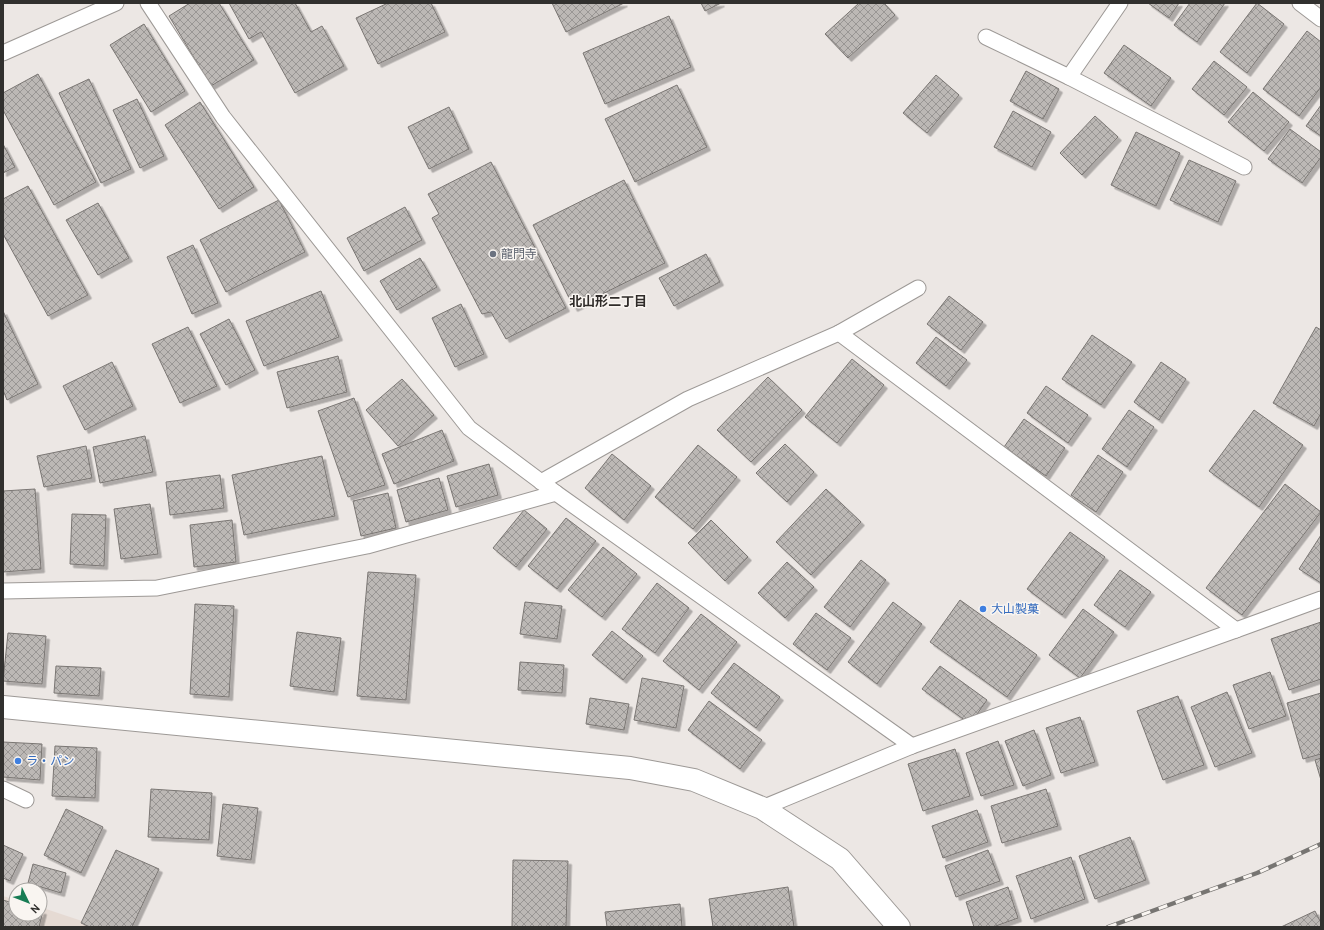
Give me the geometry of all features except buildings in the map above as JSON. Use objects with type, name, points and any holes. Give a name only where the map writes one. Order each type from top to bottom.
[{"type":"street","points":[[3,707],[630,768],[694,780],[762,808],[840,859],[899,927]]},
{"type":"lane","points":[[3,53],[116,3]]},
{"type":"lane","points":[[148,3],[223,116],[469,428],[556,493],[912,746]]},
{"type":"lane","points":[[1069,77],[1120,3]]},
{"type":"lane","points":[[1300,3],[1321,19]]},
{"type":"lane","points":[[986,37],[1069,77],[1244,167]]},
{"type":"lane","points":[[541,482],[688,399],[839,333],[918,288]]},
{"type":"lane","points":[[839,333],[1236,630]]},
{"type":"lane","points":[[3,591],[157,588],[367,546],[556,493]]},
{"type":"lane","points":[[762,808],[912,746],[1321,599]]},
{"type":"lane","points":[[3,789],[26,800]]},
{"type":"shaded area","points":[[3,896],[8,898],[8,922],[48,922],[48,910],[100,927],[3,927]]},
{"type":"railway","points":[[1108,927],[1257,873],[1321,844]]},
{"type":"place","name":"龍門寺","points":[[493,254]]},
{"type":"place","name":"大山製菓","points":[[983,609]]},
{"type":"place","name":"ラ・パン","points":[[18,761]]},
{"type":"district","name":"北山形二丁目","points":[[608,301]]}]
